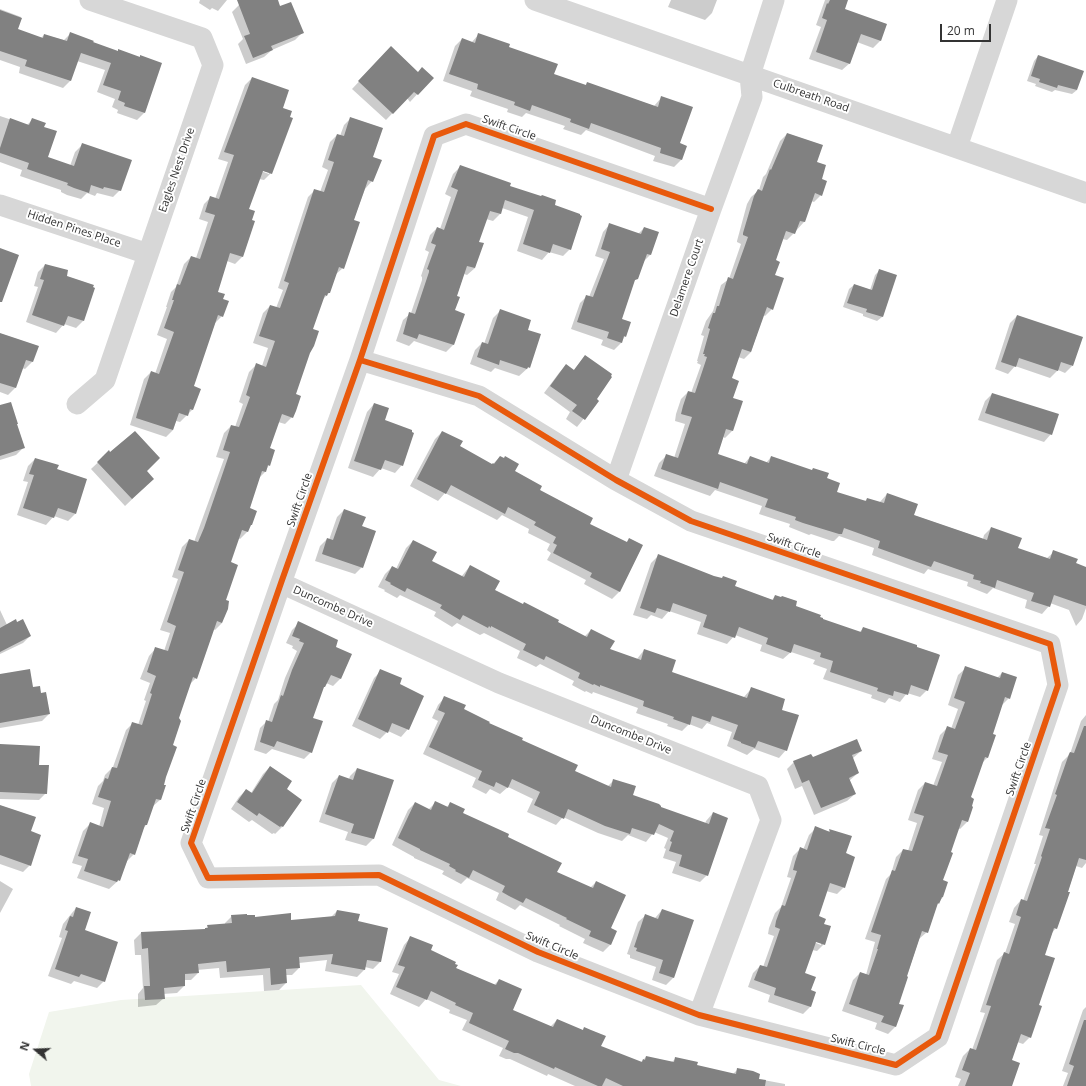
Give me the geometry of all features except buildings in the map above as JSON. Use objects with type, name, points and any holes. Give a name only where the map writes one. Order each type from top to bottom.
[{"type":"street","name":"Eagles Nest Drive","points":[[78,404],[105,380],[213,65],[202,38],[90,0]]},
{"type":"street","name":"Culbreath Road","points":[[535,0],[1086,193]]},
{"type":"street","points":[[750,75],[774,0]]},
{"type":"street","points":[[957,147],[1007,0]]},
{"type":"street","name":"Delamere Court","points":[[616,480],[711,208],[752,97],[750,75]]},
{"type":"street","name":"Swift Circle","points":[[360,360],[479,396],[616,480],[691,521],[1050,644],[1058,685],[938,1037],[896,1065],[699,1014],[538,952],[379,875],[208,878],[192,843],[281,583],[360,360],[434,136],[466,124],[711,208]]},
{"type":"street","name":"Hidden Pines Place","points":[[0,205],[148,254]]},
{"type":"street","name":"Duncombe Drive","points":[[281,583],[499,683],[758,786],[771,820],[699,1014]]},
{"type":"shaded area","points":[[361,985],[439,1080],[461,1086],[31,1086],[29,1074],[49,1012],[121,1000]]},
{"type":"cycle path","points":[[360,360],[479,396],[616,480],[691,521],[1050,644],[1058,685],[938,1037],[896,1065],[699,1015],[538,952],[379,875],[208,878],[191,843],[360,360],[434,136],[466,124],[711,209]]}]
